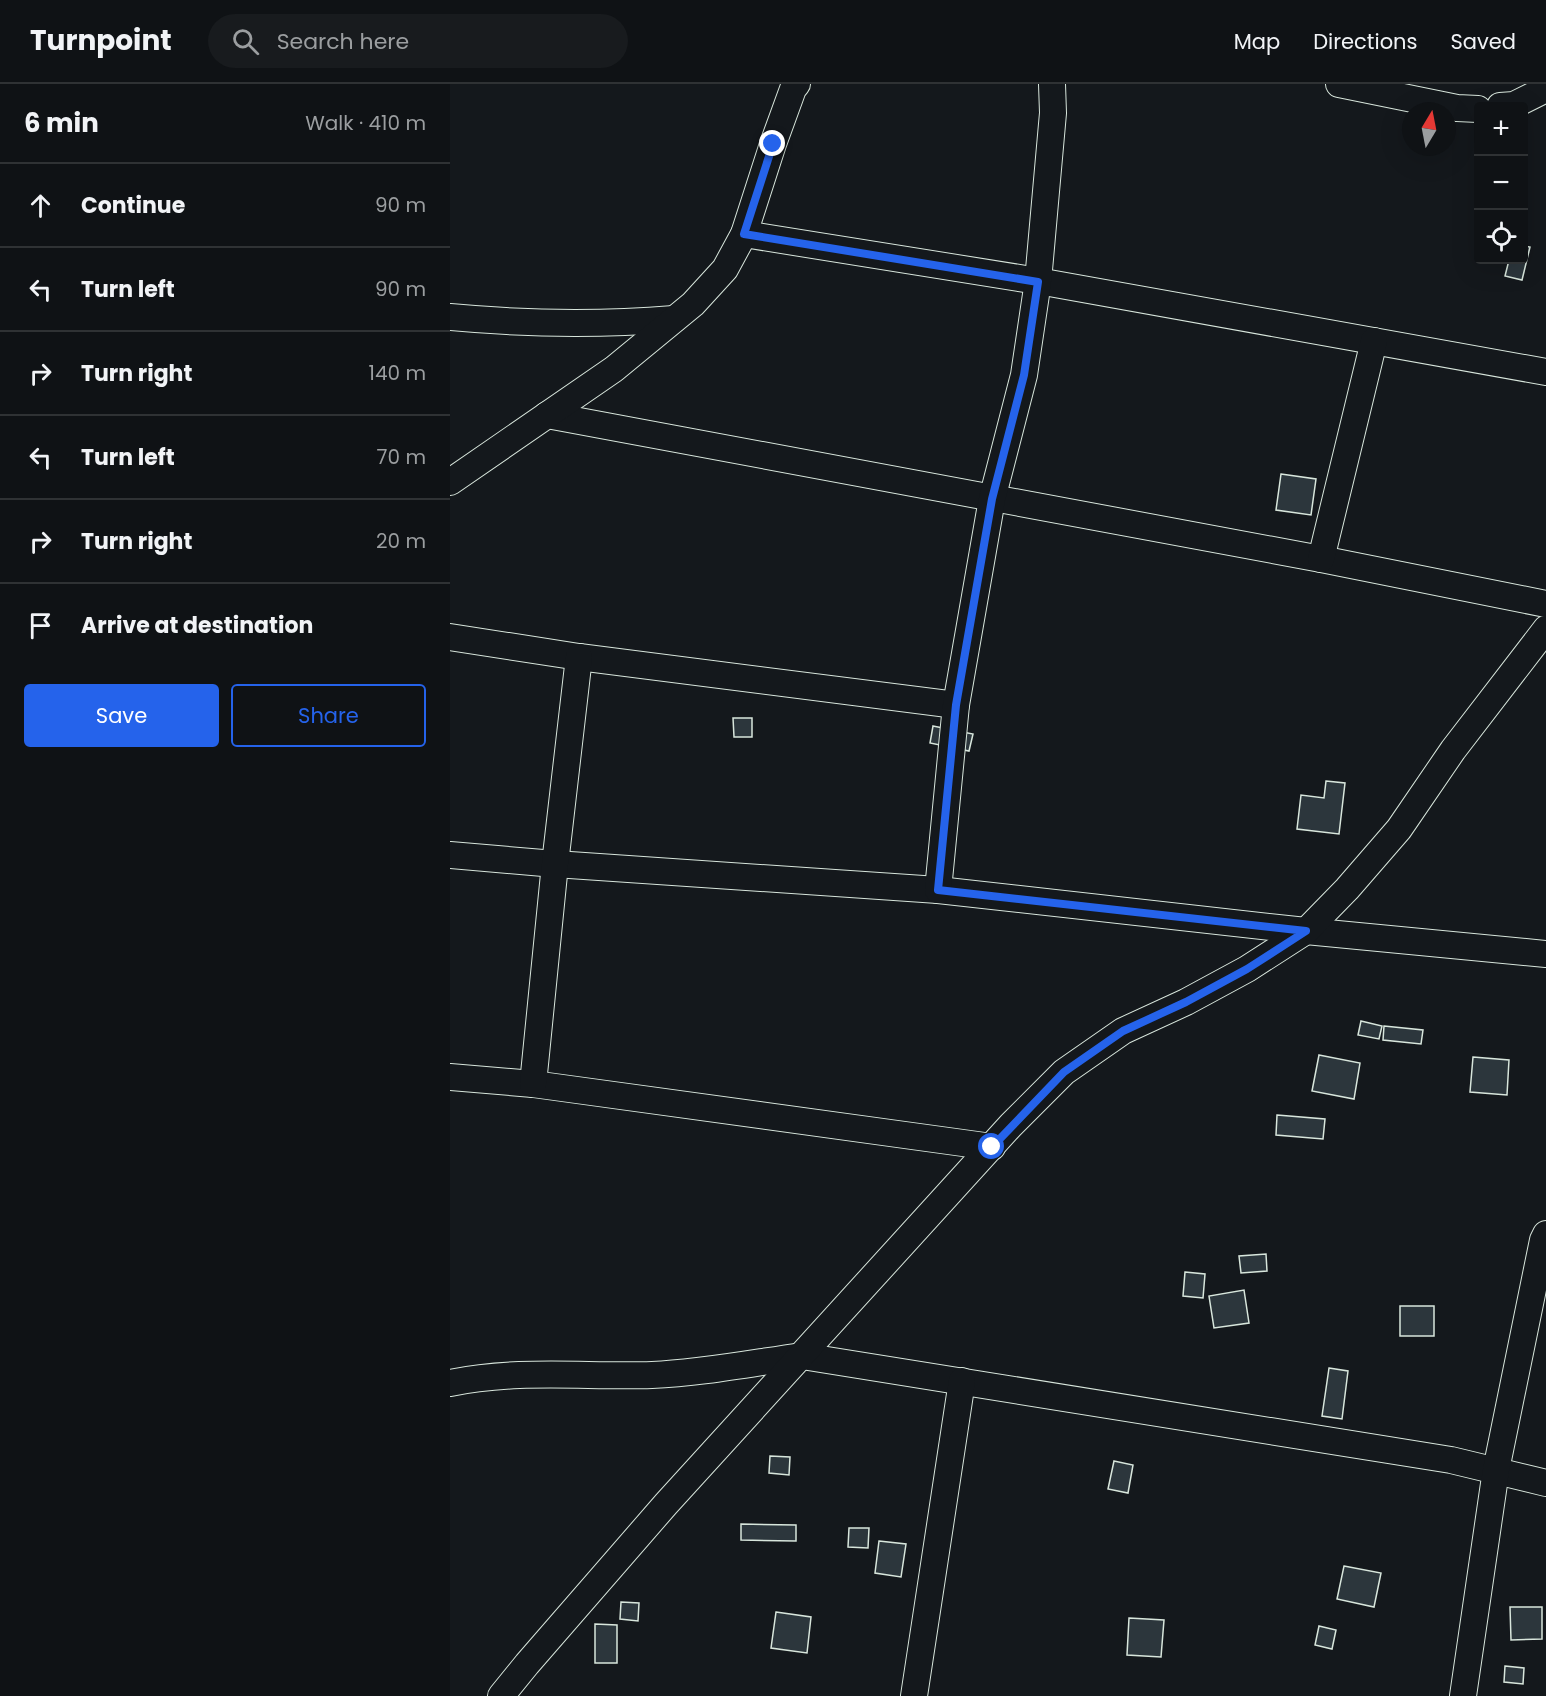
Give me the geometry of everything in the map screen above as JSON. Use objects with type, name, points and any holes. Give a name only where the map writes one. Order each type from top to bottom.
[{"type":"street","points":[[450,482],[614,369],[693,304],[724,269],[744,234],[773,144],[796,84]]},
{"type":"street","points":[[938,890],[956,705],[992,499],[1024,375],[1038,282],[1053,113],[1052,84]]},
{"type":"street","points":[[1339,84],[1457,108],[1474,109]]},
{"type":"street","points":[[1520,102],[1546,89]]},
{"type":"street","points":[[744,234],[1038,282],[1546,372]]},
{"type":"street","points":[[450,317],[552,324],[622,323],[674,319]]},
{"type":"street","points":[[1321,559],[1374,341]]},
{"type":"street","points":[[547,416],[1321,559],[1546,604]]},
{"type":"street","points":[[501,1696],[526,1664],[666,1504],[992,1147],[1064,1072],[1123,1031],[1186,1002],[1247,969],[1306,931],[1347,889],[1399,829],[1453,750],[1546,629]]},
{"type":"street","points":[[450,637],[579,657],[956,705]]},
{"type":"street","points":[[533,1084],[579,657]]},
{"type":"street","points":[[450,855],[938,890],[1306,931],[1546,954]]},
{"type":"street","points":[[450,1077],[533,1084],[992,1147]]},
{"type":"street","points":[[1462,1696],[1496,1470],[1546,1234]]},
{"type":"street","points":[[450,1383],[480,1377],[531,1373],[652,1375],[802,1356],[1440,1458],[1546,1483]]},
{"type":"street","points":[[914,1696],[962,1381]]},
{"type":"building","points":[[1508,264],[1526,264],[1522,280],[1505,276]]},
{"type":"building","points":[[1281,474],[1316,479],[1311,515],[1276,510]]},
{"type":"building","points":[[733,718],[752,718],[752,737],[734,737]]},
{"type":"building","points":[[933,726],[973,734],[969,751],[930,743]]},
{"type":"building","points":[[1326,781],[1345,783],[1339,834],[1297,829],[1301,795],[1324,798]]},
{"type":"building","points":[[1361,1021],[1382,1026],[1379,1039],[1358,1035]]},
{"type":"building","points":[[1384,1026],[1423,1030],[1421,1044],[1383,1040]]},
{"type":"building","points":[[1319,1055],[1360,1063],[1354,1099],[1312,1091]]},
{"type":"building","points":[[1473,1057],[1509,1060],[1507,1095],[1470,1092]]},
{"type":"building","points":[[1277,1115],[1325,1119],[1323,1139],[1276,1135]]},
{"type":"building","points":[[1266,1254],[1267,1271],[1241,1273],[1239,1256]]},
{"type":"building","points":[[1185,1272],[1205,1274],[1203,1298],[1183,1296]]},
{"type":"building","points":[[1244,1290],[1249,1323],[1214,1328],[1209,1296]]},
{"type":"building","points":[[1400,1306],[1434,1306],[1434,1336],[1400,1336]]},
{"type":"building","points":[[1329,1368],[1348,1371],[1342,1419],[1322,1416]]},
{"type":"building","points":[[770,1456],[790,1457],[789,1475],[769,1473]]},
{"type":"building","points":[[1114,1461],[1133,1465],[1128,1493],[1108,1489]]},
{"type":"building","points":[[741,1524],[796,1525],[796,1541],[741,1540]]},
{"type":"building","points":[[849,1528],[869,1528],[868,1548],[848,1547]]},
{"type":"building","points":[[879,1541],[906,1544],[901,1577],[875,1573]]},
{"type":"building","points":[[1344,1566],[1381,1573],[1374,1607],[1337,1599]]},
{"type":"building","points":[[621,1602],[639,1603],[638,1621],[620,1619]]},
{"type":"building","points":[[1510,1607],[1542,1607],[1542,1639],[1511,1640]]},
{"type":"building","points":[[776,1612],[811,1617],[807,1653],[771,1648]]},
{"type":"building","points":[[1129,1618],[1164,1620],[1161,1657],[1127,1655]]},
{"type":"building","points":[[595,1624],[617,1625],[617,1663],[595,1663]]},
{"type":"building","points":[[1319,1626],[1336,1630],[1332,1649],[1315,1645]]},
{"type":"building","points":[[1505,1666],[1524,1668],[1523,1684],[1504,1682]]},
{"type":"route","points":[[773,144],[744,234],[1038,282],[1024,375],[992,499],[956,705],[938,890],[1306,931],[1247,969],[1186,1002],[1123,1031],[1064,1072],[992,1147]]}]
